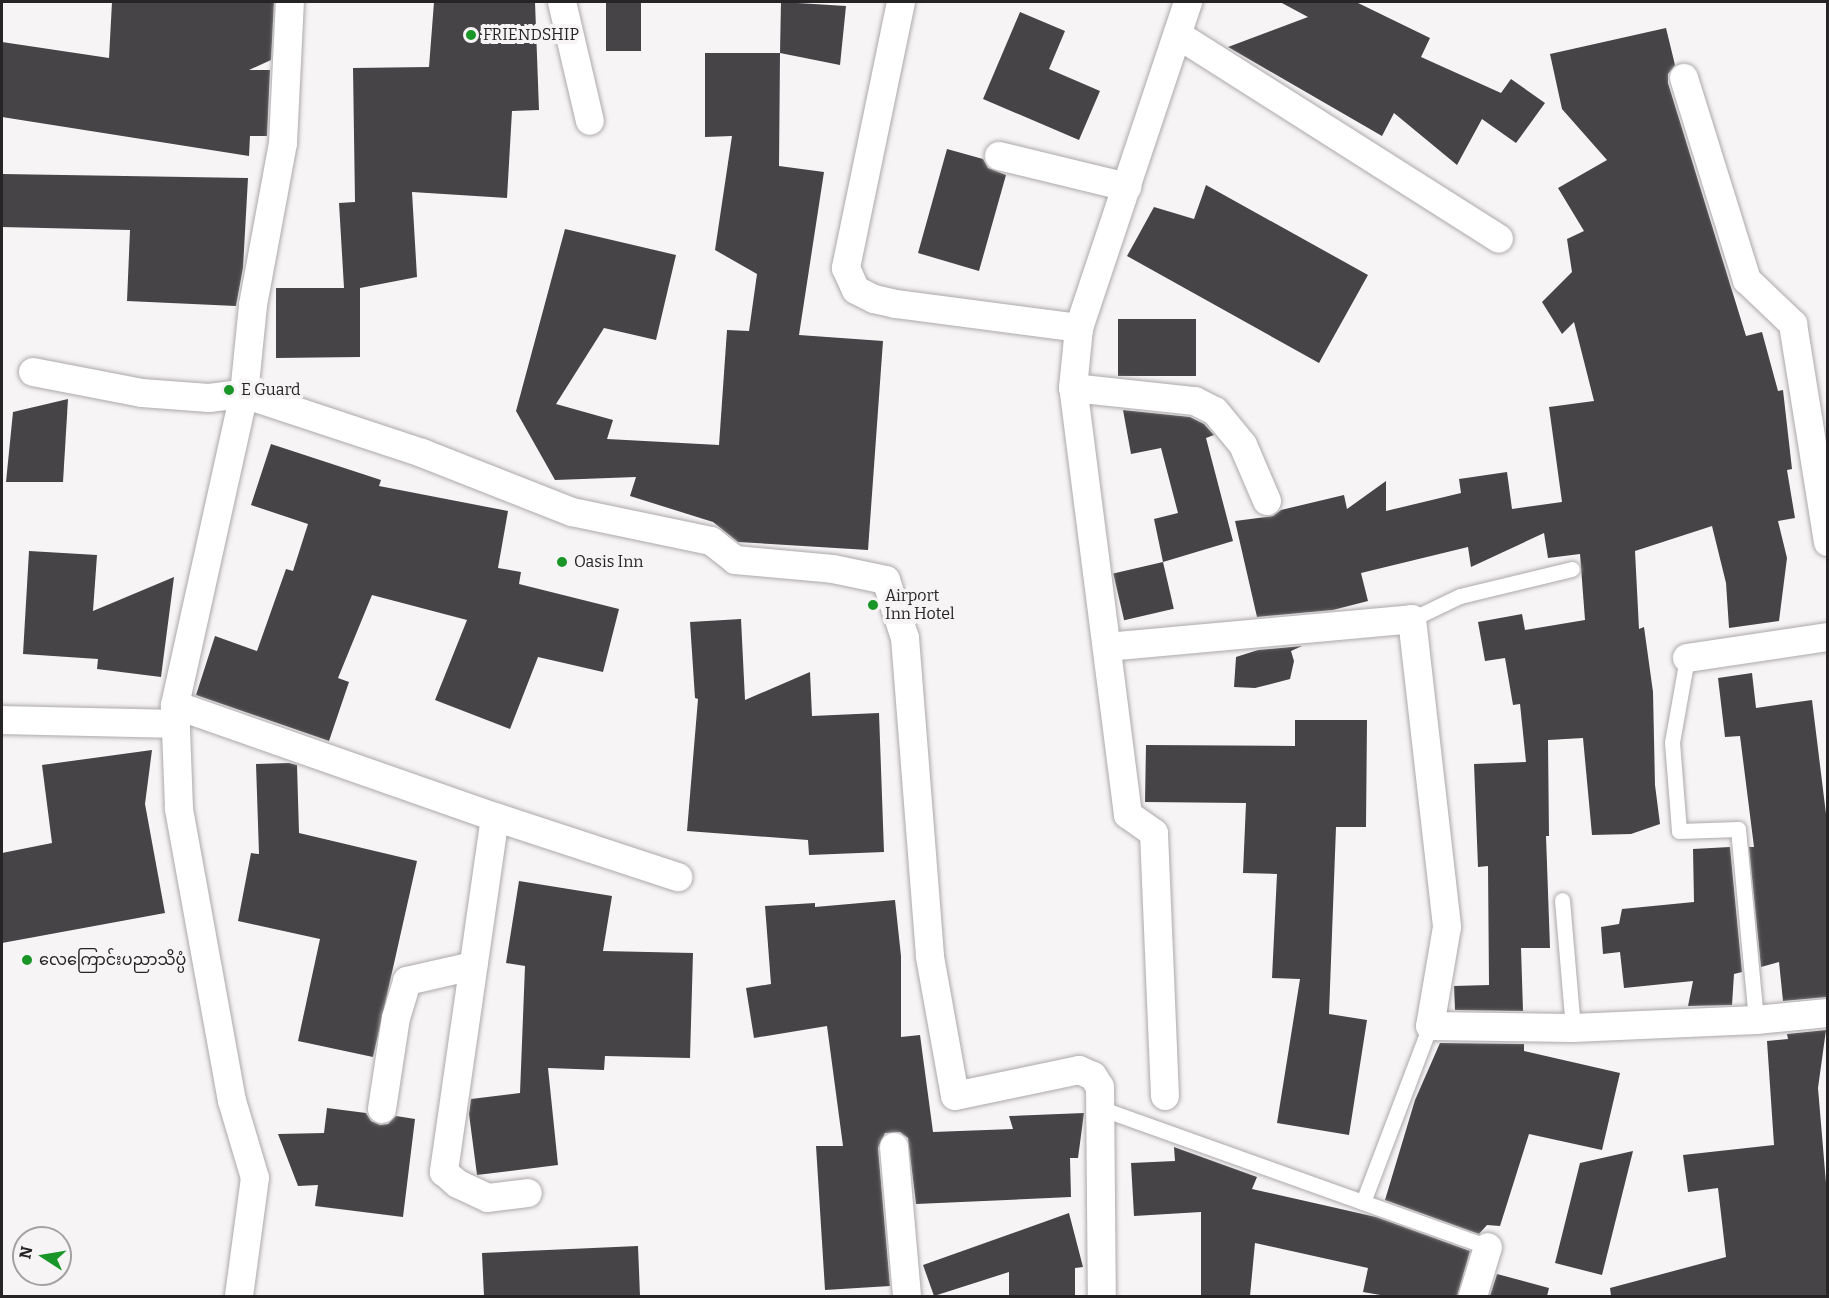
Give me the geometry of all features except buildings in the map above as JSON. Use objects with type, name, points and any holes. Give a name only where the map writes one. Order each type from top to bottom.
[{"type":"street","points":[[239,1296],[255,1178],[232,1101],[179,808],[175,714],[244,394],[253,305],[283,143],[290,2]]},
{"type":"street","points":[[562,2],[590,121]]},
{"type":"street","points":[[901,2],[846,268],[856,290],[874,299],[896,304],[1079,328]]},
{"type":"street","points":[[1165,1096],[1154,833],[1128,815],[1073,388],[1079,328],[1188,2]]},
{"type":"street","points":[[1178,35],[1499,239]]},
{"type":"street","points":[[1684,78],[1747,280],[1793,324],[1827,542]]},
{"type":"street","points":[[999,156],[1127,187]]},
{"type":"street","points":[[33,372],[142,393],[209,398],[244,394],[422,453],[572,512],[711,541],[735,560],[833,569],[886,580],[904,638],[930,957],[955,1096],[1079,1070],[1093,1076],[1100,1087],[1102,1296]]},
{"type":"street","points":[[1073,388],[1195,401],[1215,411],[1243,445],[1267,501]]},
{"type":"street","points":[[1107,647],[1412,619],[1446,927],[1430,1026],[1573,1028],[1756,1020],[1827,1013]]},
{"type":"street","points":[[1687,658],[1827,637]]},
{"type":"street","points":[[2,720],[175,714],[678,877]]},
{"type":"street","points":[[495,817],[444,1172],[458,1184],[488,1198],[528,1193]]},
{"type":"street","points":[[382,1109],[396,1018],[407,981],[473,966]]},
{"type":"street","points":[[894,1147],[907,1296]]},
{"type":"street","points":[[1473,1296],[1488,1247]]},
{"type":"lane","points":[[1412,619],[1460,596],[1572,569]]},
{"type":"lane","points":[[1687,658],[1672,742],[1679,831],[1738,829],[1756,1020]]},
{"type":"lane","points":[[1562,900],[1573,1028]]},
{"type":"lane","points":[[1363,1202],[1430,1026]]},
{"type":"lane","points":[[1100,1108],[1488,1247]]},
{"type":"place","name":"FRIENDSHIP","points":[[471,35]]},
{"type":"place","name":"E Guard","points":[[229,390]]},
{"type":"place","name":"Oasis Inn","points":[[562,562]]},
{"type":"place","name":"Airport Inn Hotel","points":[[873,605]]},
{"type":"place","name":"လေကြောင်းပညာသိပ္ပံ","points":[[27,960]]}]
